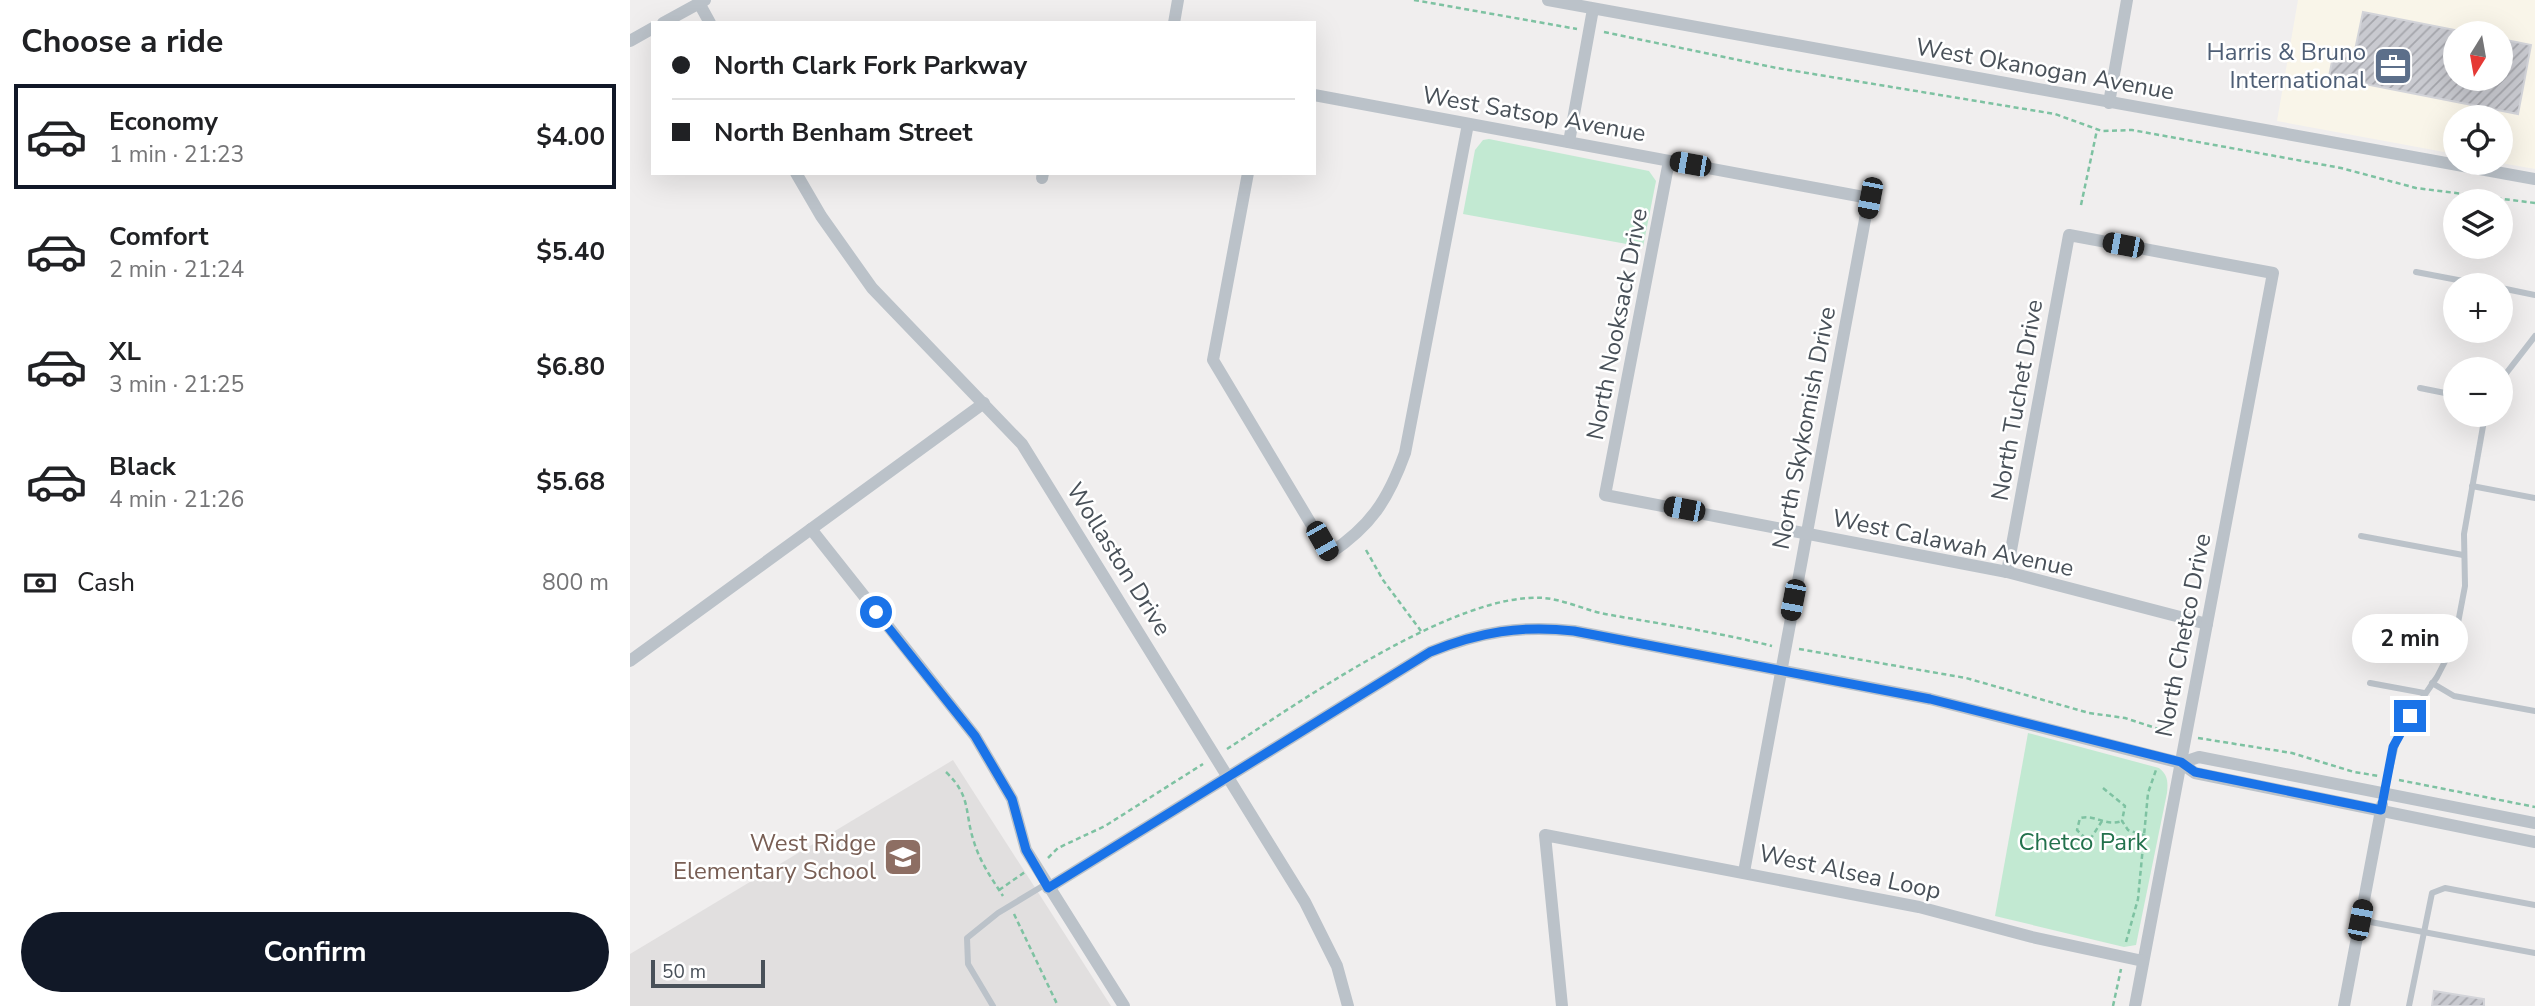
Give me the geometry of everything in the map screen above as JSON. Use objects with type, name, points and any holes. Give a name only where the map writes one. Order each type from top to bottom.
[{"type":"street","points":[[1174,21],[1178,0]]},
{"type":"street","name":"West Okanogan Avenue","points":[[1548,0],[2535,179]]},
{"type":"street","points":[[2109,103],[2127,0]]},
{"type":"street","points":[[667,21],[702,2],[709,21]]},
{"type":"street","points":[[1569,142],[1594,9]]},
{"type":"street","points":[[630,41],[651,30]]},
{"type":"street","name":"West Satsop Avenue","points":[[1316,95],[1870,198]]},
{"type":"street","points":[[1248,175],[1213,360],[1329,554],[1370,523],[1395,480],[1405,453],[1468,124]]},
{"type":"street","name":"North Nooksack Drive","points":[[1605,495],[1669,161]]},
{"type":"street","name":"Wollaston Drive","points":[[797,175],[821,216],[872,288],[1022,444],[1305,901],[1336,966],[1348,1006]]},
{"type":"street","name":"North Skykomish Drive","points":[[1744,872],[1870,198]]},
{"type":"street","name":"North Chetco Drive","points":[[2069,235],[2273,273],[2135,1006]]},
{"type":"street","name":"North Tuchet Drive","points":[[2007,572],[2069,235]]},
{"type":"street","points":[[630,661],[984,403]]},
{"type":"street","name":"West Calawah Avenue","points":[[1605,495],[2007,572],[2207,624]]},
{"type":"street","points":[[811,529],[975,736],[1012,799],[1026,850],[1124,1006]]},
{"type":"street","points":[[1047,886],[1430,652],[1488,631],[1544,627],[1968,707],[2158,758],[2181,762],[2199,757],[2535,823]]},
{"type":"street","points":[[2181,762],[2195,772],[2535,842]]},
{"type":"street","points":[[2344,1006],[2384,794]]},
{"type":"street","name":"West Alsea Loop","points":[[1562,1006],[1545,835],[1919,907],[2143,961]]},
{"type":"lane","points":[[2416,272],[2443,277]]},
{"type":"lane","points":[[2513,290],[2535,295]]},
{"type":"lane","points":[[2513,364],[2535,336]]},
{"type":"lane","points":[[2420,388],[2443,393]]},
{"type":"lane","points":[[2384,794],[2386,777],[2399,733],[2454,644],[2465,586],[2463,534],[2483,427]]},
{"type":"lane","points":[[2472,486],[2535,498]]},
{"type":"lane","points":[[2361,536],[2463,555]]},
{"type":"lane","points":[[2370,683],[2424,693]]},
{"type":"lane","points":[[2432,683],[2454,696],[2535,711]]},
{"type":"lane","points":[[993,1006],[968,964],[965,948],[967,938],[975,929],[1009,906],[1047,886]]},
{"type":"lane","points":[[2409,1006],[2432,893],[2438,889],[2535,905]]},
{"type":"lane","points":[[2360,920],[2535,953]]},
{"type":"path","points":[[1414,0],[1590,30],[1777,68],[2055,114],[2097,130],[2132,130],[2341,168],[2416,188],[2535,203]]},
{"type":"path","points":[[2081,205],[2097,130]]},
{"type":"path","points":[[1366,550],[1382,580],[1422,632]]},
{"type":"path","points":[[999,890],[1058,848],[1105,826],[1399,641],[1482,608],[1543,598],[1584,610],[1966,678],[2186,736],[2292,753],[2354,772],[2535,807]]},
{"type":"path","points":[[2113,1006],[2138,899],[2148,793],[2158,758]]},
{"type":"path","points":[[946,772],[964,793],[974,844],[1009,906],[1058,1006]]},
{"type":"path","points":[[2104,788],[2125,806],[2122,821],[2128,830],[2146,836]]},
{"type":"path","points":[[2102,821],[2094,836],[2088,838],[2079,835],[2077,823],[2080,818],[2092,817],[2110,824],[2122,821]]},
{"type":"shaded area","points":[[2298,0],[2535,0],[2535,169],[2513,165],[2513,105],[2443,105],[2443,152],[2277,121]]},
{"type":"shaded area","name":"West Ridge Elementary School","points":[[953,760],[1111,1006],[630,1006],[630,954]]},
{"type":"green space","points":[[1483,140],[1649,171],[1656,181],[1643,247],[1463,214],[1475,150]]},
{"type":"green space","name":"Chetco Park","points":[[2028,733],[2159,768],[2166,776],[2167,793],[2136,945],[2124,947],[1995,916]]},
{"type":"building","name":"Harris & Bruno International","points":[[2363,12],[2443,28],[2443,91],[2513,91],[2513,41],[2531,45],[2518,114],[2513,113],[2513,105],[2472,105],[2329,77],[2334,51],[2354,55]]},
{"type":"building","points":[[2434,991],[2484,999],[2484,1006],[2432,1006]]},
{"type":"place","name":"Harris & Bruno International","points":[[2393,66]]},
{"type":"place","name":"West Ridge Elementary School","points":[[903,857]]},
{"type":"route","points":[[876,612],[975,736],[1012,799],[1026,850],[1048,888],[1430,652],[1488,631],[1544,627],[1574,631],[1930,699],[2181,762],[2195,772],[2381,810],[2393,747],[2410,716]]}]
